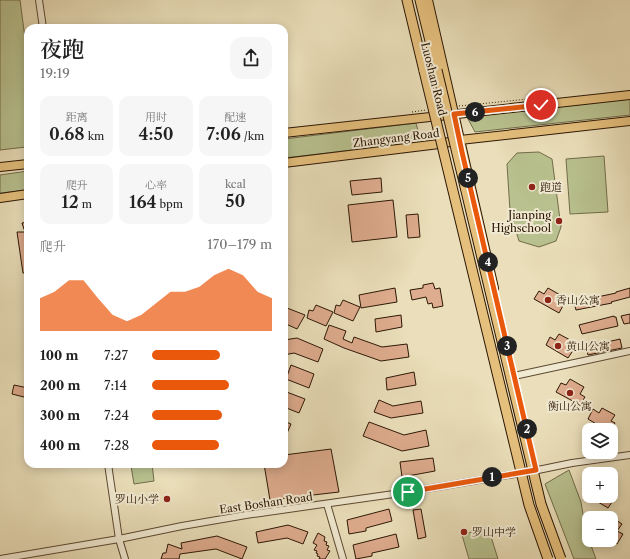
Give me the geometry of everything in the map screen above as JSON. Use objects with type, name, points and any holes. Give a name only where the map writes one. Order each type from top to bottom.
[{"type":"highway","points":[[407,0],[529,505],[548,559]]},
{"type":"highway","points":[[420,0],[540,504],[561,559]]},
{"type":"main road","name":"Luoshan Road","points":[[402,0],[439,144],[526,507],[545,559]]},
{"type":"main road","name":"Luoshan Road","points":[[428,0],[536,470],[544,502],[565,559]]},
{"type":"main road","name":"Zhangyang Road","points":[[288,133],[630,94]]},
{"type":"main road","name":"Zhangyang Road","points":[[288,163],[439,144],[460,140],[630,121]]},
{"type":"main road","points":[[0,167],[24,164]]},
{"type":"main road","points":[[0,198],[24,195]]},
{"type":"street","points":[[39,0],[42,24]]},
{"type":"street","points":[[514,376],[630,351]]},
{"type":"street","name":"East Boshan Road","points":[[0,559],[29,556],[182,526],[408,492],[572,463],[630,455]]},
{"type":"street","points":[[109,468],[119,539],[125,559]]},
{"type":"street","points":[[328,504],[343,559]]},
{"type":"green space","points":[[0,0],[20,0],[24,30],[24,147],[0,150]]},
{"type":"green space","points":[[630,99],[630,115],[475,132],[467,117]]},
{"type":"green space","points":[[416,123],[421,142],[288,158],[288,139]]},
{"type":"green space","name":"跑道","points":[[539,152],[552,159],[561,227],[556,241],[539,247],[519,241],[510,211],[507,164],[517,153]]},
{"type":"green space","points":[[604,156],[608,212],[570,214],[566,159]]},
{"type":"green space","points":[[24,172],[24,190],[0,193],[0,175]]},
{"type":"green space","points":[[131,468],[152,468],[154,481],[134,484]]},
{"type":"green space","points":[[569,470],[581,502],[582,511],[582,547],[592,547],[596,559],[574,559],[545,484]]},
{"type":"green space","points":[[488,527],[498,559],[469,559],[462,535]]},
{"type":"building","points":[[381,178],[382,192],[352,195],[350,181]]},
{"type":"building","points":[[393,200],[397,237],[352,242],[348,205]]},
{"type":"building","points":[[418,214],[420,237],[408,238],[406,215]]},
{"type":"building","points":[[17,232],[24,232],[24,273],[23,273]]},
{"type":"building","points":[[433,283],[435,289],[440,288],[443,306],[433,308],[432,303],[428,304],[426,297],[412,300],[410,290],[423,288],[423,285]]},
{"type":"building","points":[[395,288],[397,302],[361,308],[359,295]]},
{"type":"building","name":"香山公寓","points":[[548,288],[562,296],[559,301],[564,304],[559,313],[534,299],[539,291],[544,294]]},
{"type":"building","points":[[630,288],[630,297],[611,302],[612,303],[576,310],[574,302],[616,293]]},
{"type":"building","points":[[343,300],[360,307],[353,321],[334,313],[336,305],[340,306]]},
{"type":"building","points":[[316,305],[333,312],[326,326],[307,318],[309,310],[313,311]]},
{"type":"building","points":[[288,308],[305,315],[297,329],[288,325]]},
{"type":"building","points":[[630,314],[630,323],[624,324],[621,316]]},
{"type":"building","points":[[401,315],[402,327],[376,332],[375,319]]},
{"type":"building","points":[[614,316],[616,317],[618,326],[582,334],[579,325]]},
{"type":"building","points":[[329,325],[346,331],[343,339],[352,343],[354,337],[382,347],[407,344],[409,357],[381,361],[344,348],[324,339]]},
{"type":"building","name":"黄山公寓","points":[[559,334],[572,341],[570,346],[574,349],[568,358],[546,345],[550,337],[555,340]]},
{"type":"building","points":[[297,338],[323,349],[318,362],[294,353],[288,354],[288,339]]},
{"type":"building","points":[[620,339],[622,348],[588,355],[586,347]]},
{"type":"building","points":[[291,365],[314,374],[309,388],[288,380],[288,373]]},
{"type":"building","points":[[414,372],[416,385],[387,390],[386,378]]},
{"type":"building","name":"衡山公寓","points":[[570,379],[584,387],[580,394],[585,397],[580,405],[556,392],[561,383],[566,385]]},
{"type":"building","points":[[14,385],[24,387],[24,397],[12,394]]},
{"type":"building","points":[[288,393],[305,399],[299,413],[288,409]]},
{"type":"building","points":[[379,400],[393,406],[421,401],[423,413],[391,418],[374,412]]},
{"type":"building","points":[[602,408],[615,415],[611,421],[615,423],[595,423],[588,419],[593,409],[599,413]]},
{"type":"building","points":[[369,422],[404,435],[426,430],[429,446],[402,451],[363,436]]},
{"type":"building","points":[[288,423],[291,424],[288,431]]},
{"type":"building","points":[[331,449],[339,492],[270,500],[265,468],[288,468],[288,454]]},
{"type":"building","points":[[433,458],[435,471],[402,477],[400,462]]},
{"type":"building","points":[[600,503],[611,503],[608,508]]},
{"type":"building","points":[[389,509],[392,521],[366,528],[366,531],[349,534],[347,520]]},
{"type":"building","points":[[421,509],[426,537],[418,539],[413,510]]},
{"type":"building","points":[[618,521],[622,524],[618,530]]},
{"type":"building","points":[[288,525],[308,532],[303,544],[287,538],[258,543],[256,532]]},
{"type":"building","points":[[618,532],[623,534],[618,542]]},
{"type":"building","points":[[318,533],[325,537],[324,541],[327,542],[326,545],[329,546],[327,550],[330,551],[325,559],[319,559],[320,557],[317,556],[318,554],[316,553],[317,551],[314,550],[317,545],[313,543]]},
{"type":"building","points":[[396,534],[399,547],[372,553],[372,556],[356,559],[353,545]]},
{"type":"building","points":[[217,536],[247,547],[242,559],[216,549],[180,554],[179,559],[161,559],[163,553],[166,553],[168,544],[182,549],[181,543]]},
{"type":"place","name":"跑道","points":[[532,187]]},
{"type":"place","name":"Jianping Highschool","points":[[559,221]]},
{"type":"place","name":"香山公寓","points":[[548,300]]},
{"type":"place","name":"黄山公寓","points":[[558,346]]},
{"type":"place","name":"衡山公寓","points":[[570,393]]},
{"type":"place","name":"罗山小学","points":[[167,499]]},
{"type":"place","name":"罗山中学","points":[[464,532]]},
{"type":"route","points":[[408,492],[536,470],[454,114],[541,105]]}]
